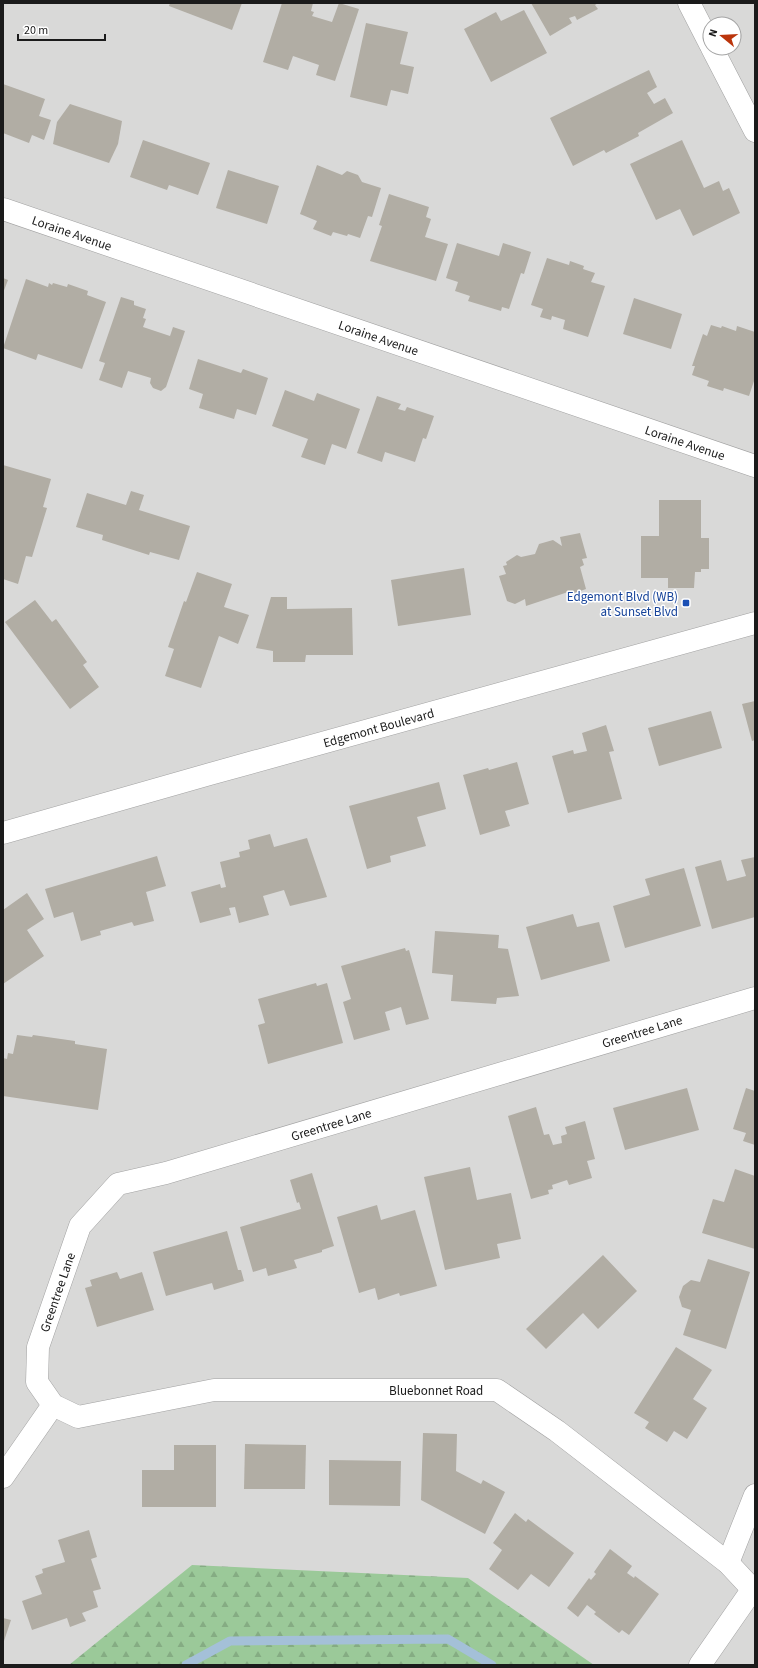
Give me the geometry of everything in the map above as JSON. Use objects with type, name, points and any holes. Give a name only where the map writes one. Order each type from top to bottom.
[{"type":"street","points":[[689,3],[702,28]]},
{"type":"street","points":[[716,56],[755,131]]},
{"type":"street","name":"Loraine Avenue","points":[[3,209],[755,466]]},
{"type":"street","name":"Edgemont Boulevard","points":[[3,834],[210,774],[755,623]]},
{"type":"street","name":"Greentree Lane","points":[[52,1405],[37,1382],[38,1347],[80,1226],[118,1184],[166,1173],[755,998]]},
{"type":"street","name":"Bluebonnet Road","points":[[52,1405],[78,1417],[214,1390],[497,1390],[557,1430],[728,1563],[754,1591]]},
{"type":"street","points":[[3,1477],[52,1405]]},
{"type":"street","points":[[728,1563],[755,1495]]},
{"type":"street","points":[[700,1665],[754,1591]]},
{"type":"shaded area","points":[[3,3],[755,3],[755,1665],[3,1665]]},
{"type":"green space","points":[[192,1565],[468,1578],[594,1665],[69,1665]]},
{"type":"building","points":[[170,3],[242,3],[232,30],[169,6]]},
{"type":"building","points":[[282,3],[313,3],[311,11],[314,12],[312,16],[332,22],[339,3],[359,9],[335,81],[316,75],[319,65],[293,56],[288,70],[263,62]]},
{"type":"building","points":[[531,3],[598,3],[595,5],[598,9],[577,20],[575,16],[569,18],[572,23],[550,36]]},
{"type":"building","points":[[524,10],[547,53],[491,82],[464,29],[496,12],[501,21]]},
{"type":"building","points":[[366,23],[408,32],[400,64],[414,67],[408,94],[391,90],[387,106],[350,97]]},
{"type":"building","points":[[649,70],[657,87],[647,93],[654,104],[665,98],[673,113],[638,133],[639,136],[606,153],[604,150],[573,166],[550,118]]},
{"type":"building","points":[[3,84],[45,99],[39,116],[51,120],[44,140],[32,135],[29,143],[3,133]]},
{"type":"building","points":[[70,104],[122,121],[118,144],[109,163],[53,144],[57,122]]},
{"type":"building","points":[[143,140],[210,163],[198,195],[169,185],[167,190],[130,177]]},
{"type":"building","points":[[682,140],[704,188],[719,181],[723,191],[729,188],[740,213],[693,236],[680,209],[656,220],[630,164]]},
{"type":"building","points":[[317,165],[342,175],[347,171],[358,175],[362,182],[381,188],[372,217],[368,216],[360,238],[348,234],[347,236],[333,232],[331,236],[313,229],[317,221],[300,214]]},
{"type":"building","points":[[228,170],[279,186],[267,224],[216,208]]},
{"type":"building","points":[[389,194],[429,207],[426,217],[431,219],[425,237],[448,244],[436,281],[370,261],[382,226],[379,225]]},
{"type":"building","points":[[457,243],[499,256],[503,243],[531,252],[524,274],[521,273],[509,309],[502,307],[501,311],[468,301],[470,296],[455,291],[458,282],[446,278]]},
{"type":"building","points":[[547,258],[569,265],[570,261],[584,266],[583,269],[595,273],[591,282],[605,286],[588,337],[563,329],[565,320],[552,316],[551,320],[540,317],[543,309],[531,305]]},
{"type":"building","points":[[3,278],[8,280],[3,293]]},
{"type":"building","points":[[26,279],[48,287],[49,283],[52,285],[53,283],[67,287],[68,284],[88,291],[87,295],[106,302],[82,369],[38,354],[36,360],[3,348]]},
{"type":"building","points":[[121,297],[134,301],[134,305],[146,309],[143,318],[146,319],[143,327],[170,336],[173,327],[185,331],[166,387],[161,391],[153,388],[150,383],[151,378],[128,371],[122,388],[99,380],[105,363],[99,361]]},
{"type":"building","points":[[634,298],[682,314],[671,349],[623,334]]},
{"type":"building","points":[[711,325],[721,328],[722,326],[736,331],[737,326],[755,332],[755,378],[749,396],[724,388],[723,391],[707,386],[709,381],[692,375],[695,366],[692,366],[703,334],[707,336]]},
{"type":"building","points":[[198,359],[241,373],[243,369],[268,378],[256,415],[237,409],[234,419],[199,408],[203,394],[189,389]]},
{"type":"building","points":[[285,390],[314,401],[317,393],[360,409],[346,449],[332,444],[325,465],[301,457],[308,439],[272,426]]},
{"type":"building","points":[[377,396],[401,404],[398,409],[405,411],[407,407],[434,416],[426,439],[423,438],[415,462],[385,452],[382,462],[357,453]]},
{"type":"building","points":[[3,465],[51,479],[43,507],[47,508],[32,557],[26,556],[18,584],[3,579]]},
{"type":"building","points":[[131,491],[144,495],[139,510],[190,526],[179,560],[150,552],[149,555],[102,540],[103,535],[76,527],[87,493],[126,505]]},
{"type":"building","points":[[659,500],[701,500],[701,538],[709,538],[709,569],[701,569],[701,572],[695,572],[694,588],[668,588],[668,578],[641,578],[641,536],[659,536]]},
{"type":"building","points":[[580,533],[587,558],[582,559],[584,565],[580,567],[586,589],[572,594],[571,591],[526,606],[525,599],[515,604],[507,601],[499,576],[506,574],[503,566],[507,565],[506,562],[517,555],[521,557],[535,554],[539,544],[553,540],[562,546],[560,537]]},
{"type":"building","points":[[464,568],[471,615],[398,626],[391,580]]},
{"type":"building","points":[[197,572],[232,584],[224,607],[249,615],[238,644],[219,636],[201,688],[165,676],[174,649],[168,647],[184,601],[186,602]]},
{"type":"building","points":[[271,597],[287,597],[287,609],[352,608],[353,655],[306,655],[305,662],[273,662],[273,651],[256,648]]},
{"type":"building","points":[[35,600],[52,622],[56,619],[87,662],[83,665],[99,687],[70,709],[5,622]]},
{"type":"building","points":[[755,701],[755,740],[752,741],[742,704]]},
{"type":"building","points":[[711,711],[722,748],[659,766],[648,728]]},
{"type":"building","points":[[606,725],[614,751],[609,752],[622,799],[568,813],[552,756],[573,750],[574,754],[587,751],[582,733]]},
{"type":"building","points":[[517,762],[529,804],[505,811],[510,826],[480,835],[463,775],[488,768],[489,770]]},
{"type":"building","points":[[439,782],[446,809],[417,817],[426,846],[390,856],[391,862],[367,869],[349,806]]},
{"type":"building","points":[[270,834],[274,847],[307,838],[327,897],[290,906],[284,890],[263,896],[269,915],[239,923],[235,907],[229,908],[231,915],[200,923],[191,892],[220,884],[221,888],[226,887],[220,862],[240,857],[239,852],[250,849],[248,840]]},
{"type":"building","points":[[157,856],[166,886],[146,892],[154,921],[134,926],[132,922],[100,931],[101,935],[81,941],[73,912],[54,918],[45,889]]},
{"type":"building","points":[[755,857],[755,917],[712,929],[695,867],[721,860],[727,881],[746,876],[741,860]]},
{"type":"building","points":[[684,868],[701,926],[625,948],[613,906],[650,895],[645,879]]},
{"type":"building","points":[[27,893],[44,919],[27,930],[44,956],[3,984],[3,910]]},
{"type":"building","points":[[573,914],[577,927],[599,922],[610,961],[541,980],[526,927]]},
{"type":"building","points":[[435,931],[499,935],[498,948],[508,949],[519,996],[497,998],[496,1004],[451,1001],[453,975],[432,973]]},
{"type":"building","points":[[405,948],[406,951],[409,950],[429,1019],[406,1025],[401,1007],[385,1012],[390,1030],[354,1040],[343,1002],[351,999],[341,966]]},
{"type":"building","points":[[316,983],[317,986],[327,983],[343,1043],[268,1064],[258,1025],[265,1023],[258,999]]},
{"type":"building","points":[[17,1035],[32,1037],[33,1035],[75,1041],[75,1044],[107,1049],[98,1110],[3,1096],[3,1058],[7,1059],[8,1053],[13,1054]]},
{"type":"building","points":[[687,1088],[699,1130],[625,1150],[613,1108]]},
{"type":"building","points":[[746,1088],[755,1091],[755,1145],[743,1141],[746,1133],[733,1129]]},
{"type":"building","points":[[536,1107],[544,1135],[549,1134],[553,1145],[562,1143],[561,1136],[567,1134],[565,1127],[585,1121],[595,1159],[587,1161],[592,1178],[569,1185],[567,1180],[552,1185],[553,1189],[548,1190],[549,1194],[531,1199],[508,1116]]},
{"type":"building","points":[[470,1167],[477,1200],[511,1193],[521,1239],[497,1244],[500,1258],[445,1270],[424,1177]]},
{"type":"building","points":[[735,1169],[755,1176],[755,1249],[702,1233],[713,1199],[724,1202]]},
{"type":"building","points":[[312,1173],[334,1246],[322,1250],[322,1252],[294,1260],[297,1268],[268,1276],[266,1268],[253,1272],[240,1227],[301,1209],[299,1202],[297,1203],[290,1180]]},
{"type":"building","points":[[377,1205],[381,1220],[415,1210],[437,1286],[400,1296],[399,1293],[378,1300],[375,1288],[359,1293],[337,1217]]},
{"type":"building","points":[[227,1231],[238,1270],[241,1270],[244,1281],[214,1290],[212,1283],[166,1296],[153,1252]]},
{"type":"building","points":[[603,1255],[637,1291],[598,1329],[583,1313],[546,1349],[526,1329]]},
{"type":"building","points":[[708,1259],[750,1272],[726,1349],[683,1335],[691,1310],[682,1307],[679,1297],[683,1286],[691,1280],[700,1282]]},
{"type":"building","points":[[117,1272],[120,1279],[142,1272],[154,1310],[97,1327],[85,1288],[92,1286],[90,1280]]},
{"type":"building","points":[[676,1347],[712,1370],[693,1399],[707,1408],[687,1439],[674,1431],[667,1442],[645,1428],[649,1422],[634,1413]]},
{"type":"building","points":[[423,1433],[457,1434],[456,1471],[481,1484],[483,1480],[505,1492],[485,1534],[421,1500]]},
{"type":"building","points":[[245,1444],[306,1445],[305,1489],[244,1489]]},
{"type":"building","points":[[174,1445],[216,1445],[216,1507],[142,1507],[142,1470],[174,1470]]},
{"type":"building","points":[[329,1460],[401,1461],[400,1506],[329,1505]]},
{"type":"building","points":[[515,1513],[526,1522],[528,1519],[574,1553],[549,1587],[531,1574],[518,1590],[489,1569],[502,1550],[493,1543]]},
{"type":"building","points":[[89,1530],[97,1557],[91,1559],[101,1589],[93,1591],[98,1607],[82,1613],[86,1621],[70,1627],[67,1618],[32,1630],[22,1601],[42,1594],[35,1576],[43,1573],[42,1569],[65,1562],[58,1540]]},
{"type":"building","points":[[610,1549],[632,1566],[627,1573],[634,1578],[635,1576],[659,1594],[629,1635],[622,1630],[619,1633],[594,1614],[596,1612],[587,1605],[578,1617],[567,1608],[589,1578],[591,1580],[596,1574],[594,1572]]},
{"type":"building","points":[[3,1618],[11,1620],[3,1644]]},
{"type":"waterway","points":[[186,1665],[230,1641],[448,1639],[492,1665]]},
{"type":"place","name":"Edgemont Blvd (WB) at Sunset Blvd","points":[[686,603]]}]
